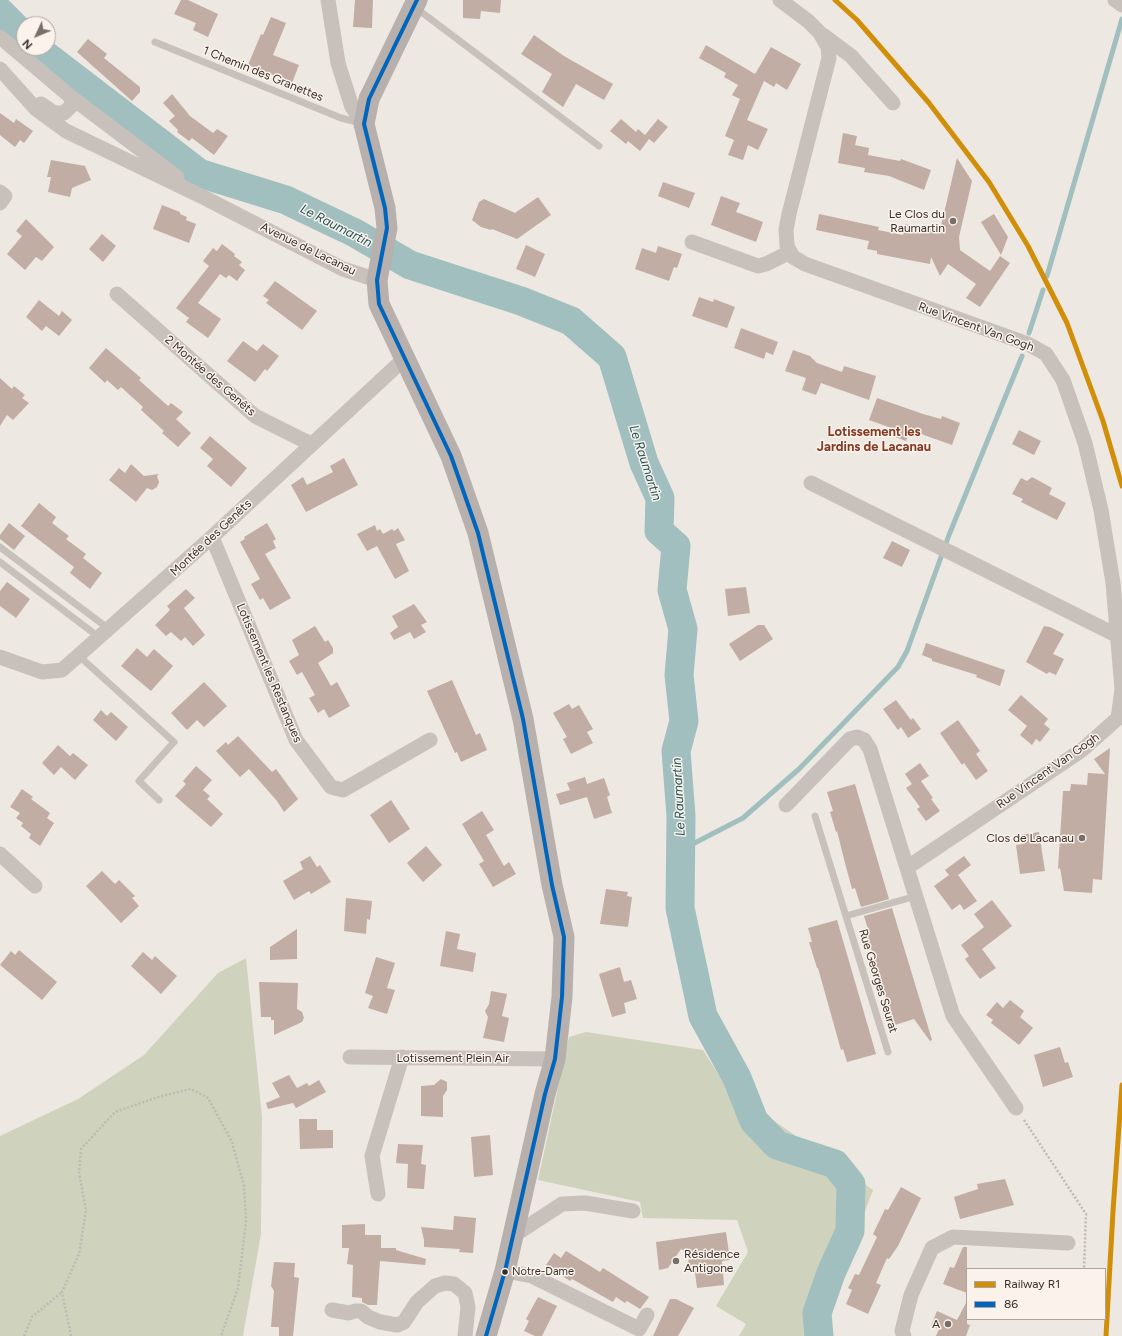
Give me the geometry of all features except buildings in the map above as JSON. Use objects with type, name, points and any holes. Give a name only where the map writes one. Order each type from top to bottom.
[{"type":"street","points":[[328,0],[338,63],[352,106],[364,124],[385,208],[387,228],[377,280],[379,304],[451,456],[478,534],[523,719],[552,885],[564,937],[562,997],[555,1058],[545,1094],[505,1271],[486,1336]]},
{"type":"street","points":[[780,0],[851,56],[893,103]]},
{"type":"street","points":[[1115,0],[1122,5]]},
{"type":"street","points":[[364,124],[369,99],[416,3]]},
{"type":"street","points":[[692,242],[758,266],[766,264],[790,252],[787,246],[786,230],[789,214],[829,58],[828,47],[820,33]]},
{"type":"street","name":"Avenue de Lacanau","points":[[0,36],[71,97],[205,198]]},
{"type":"street","name":"Avenue de Lacanau","points":[[3,71],[47,109],[54,113],[64,113],[68,110],[72,105],[71,97]]},
{"type":"street","name":"Avenue de Lacanau","points":[[3,71],[36,109],[66,131],[205,198],[343,269],[377,280]]},
{"type":"street","points":[[0,192],[4,196],[0,203]]},
{"type":"street","name":"Rue Vincent Van Gogh","points":[[790,252],[793,257],[804,264],[1028,344],[1046,354],[1063,380],[1087,450],[1101,510],[1113,582],[1118,636],[1122,689],[1118,718],[1082,750],[908,867]]},
{"type":"street","name":"2 Montée des Genêts","points":[[117,294],[255,416],[311,444]]},
{"type":"street","name":"Montée des Genêts","points":[[0,657],[42,672],[62,670],[105,634],[212,537],[404,358]]},
{"type":"street","points":[[811,482],[1118,636]]},
{"type":"street","name":"Lotissement les Restanques","points":[[212,537],[296,740],[331,787],[343,790],[430,740]]},
{"type":"street","points":[[786,805],[850,739],[857,737],[864,740],[870,749],[908,867],[953,1016],[1016,1108]]},
{"type":"street","points":[[0,854],[35,886]]},
{"type":"street","name":"Lotissement Plein Air","points":[[350,1057],[555,1058]]},
{"type":"street","points":[[378,1194],[372,1156],[402,1057]]},
{"type":"street","points":[[513,1236],[562,1204],[585,1203],[633,1211]]},
{"type":"street","points":[[904,1336],[902,1331],[911,1295],[932,1248],[953,1237],[1068,1243]]},
{"type":"street","points":[[505,1271],[532,1276],[639,1329],[647,1315]]},
{"type":"street","points":[[332,1310],[349,1313],[361,1311],[368,1317],[380,1322],[398,1325],[404,1322],[417,1302],[434,1286],[445,1283],[454,1284],[465,1293],[468,1307],[465,1336]]},
{"type":"lane","points":[[416,3],[599,146]]},
{"type":"lane","name":"1 Chemin des Granettes","points":[[155,42],[341,118],[364,124]]},
{"type":"lane","points":[[0,547],[105,634]]},
{"type":"lane","points":[[0,562],[105,634]]},
{"type":"lane","points":[[79,656],[174,742],[139,781],[160,800]]},
{"type":"lane","name":"Rue Georges Seurat","points":[[815,816],[888,1052]]},
{"type":"lane","name":"Rue Georges Seurat","points":[[846,916],[916,896]]},
{"type":"path","points":[[24,1336],[32,1318],[62,1292],[79,1254],[86,1210],[79,1173],[80,1149],[115,1112],[158,1097],[191,1089],[208,1098],[232,1142],[244,1186],[246,1222],[238,1288],[221,1336]]},
{"type":"path","points":[[1016,1108],[1086,1214],[1084,1268]]},
{"type":"path","points":[[62,1292],[70,1336]]},
{"type":"green space","points":[[246,958],[262,1117],[261,1234],[243,1336],[0,1336],[0,1136],[78,1099],[144,1055],[218,973]]},
{"type":"green space","points":[[586,1032],[703,1050],[763,1145],[773,1120],[873,1190],[828,1310],[828,1336],[739,1336],[746,1324],[716,1306],[748,1252],[737,1220],[643,1218],[640,1202],[538,1180],[569,1037]]},
{"type":"waterway","name":"Le Raumartin","points":[[0,12],[16,28]]},
{"type":"waterway","points":[[1047,276],[1122,19]]},
{"type":"waterway","name":"Le Raumartin","points":[[46,56],[199,173],[286,200],[355,233],[410,265],[521,301],[571,321],[612,357],[644,463],[660,498],[659,531],[676,546],[672,590],[683,629],[679,675],[684,721],[676,751],[681,816],[680,908],[703,1016],[737,1078],[754,1121],[777,1145],[835,1164],[851,1184],[850,1231],[831,1273],[817,1313],[819,1336]]},
{"type":"waterway","points":[[1029,333],[1043,290]]},
{"type":"waterway","points":[[681,850],[743,818],[799,769],[898,667],[907,651],[949,535],[1022,356]]},
{"type":"rail line","name":"R1","points":[[835,0],[857,20],[929,103],[989,182],[1028,246],[1067,323],[1103,421],[1122,486]]},
{"type":"rail line","name":"R1","points":[[1106,1336],[1122,1085]]},
{"type":"transit line","name":"86","points":[[417,0],[369,99],[364,124],[385,208],[387,228],[377,280],[379,304],[451,456],[478,533],[523,719],[552,885],[564,937],[562,997],[555,1059],[545,1094],[505,1271],[486,1336]]},
{"type":"place","name":"Le Clos du Raumartin","points":[[953,221]]},
{"type":"place","name":"Clos de Lacanau","points":[[1082,838]]},
{"type":"place","name":"Résidence Antigone","points":[[676,1261]]},
{"type":"place","name":"Notre-Dame","points":[[505,1272]]},
{"type":"place","name":"A","points":[[948,1324]]},
{"type":"district","name":"Lotissement les Jardins de Lacanau","points":[[874,440]]}]
